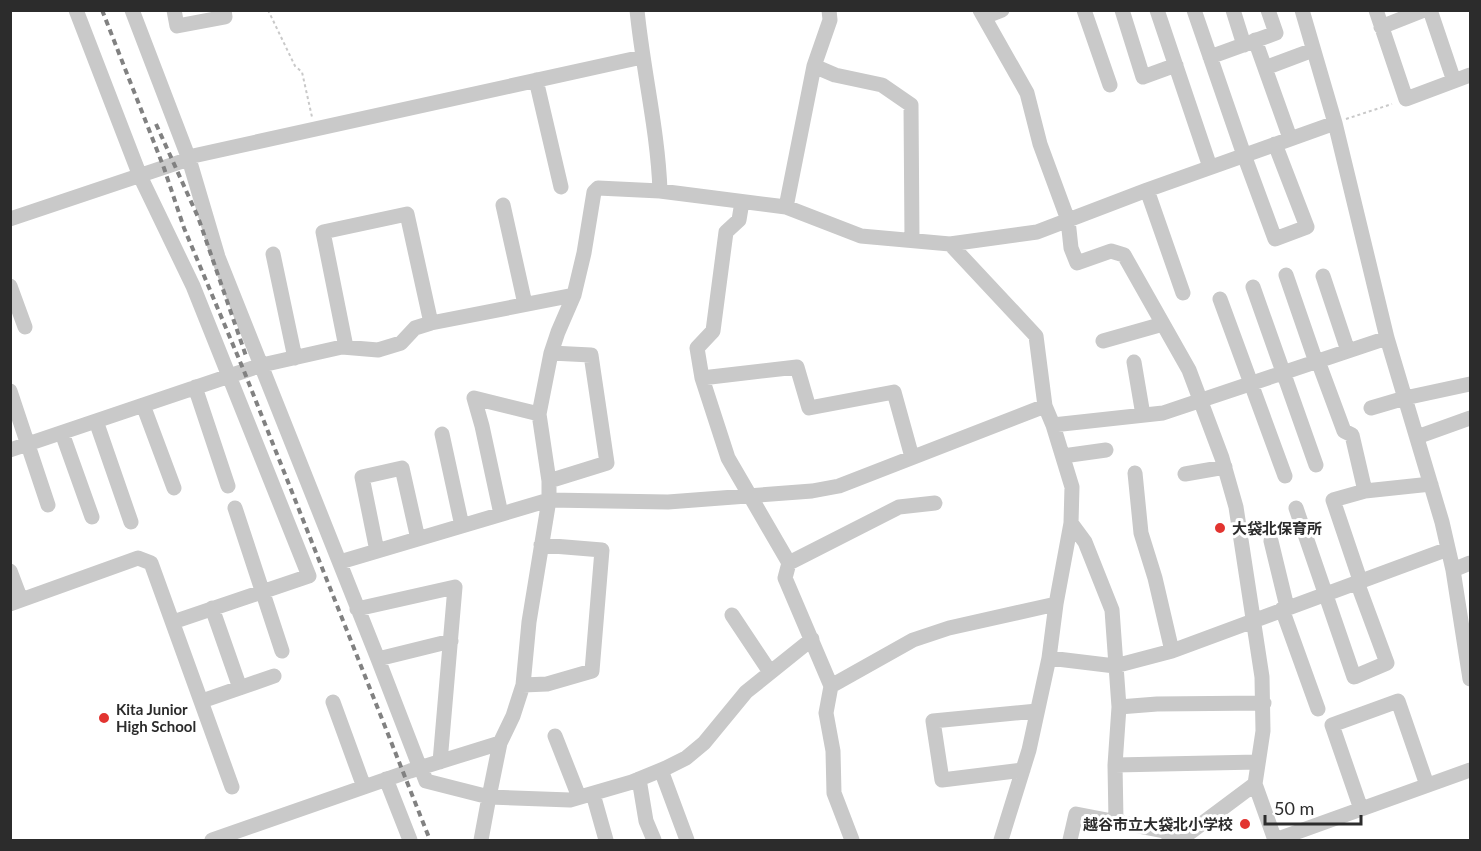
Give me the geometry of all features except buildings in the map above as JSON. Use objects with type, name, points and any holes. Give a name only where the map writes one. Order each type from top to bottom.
[{"type":"street","points":[[76,10],[140,176],[193,286],[309,576],[173,622]]},
{"type":"street","points":[[132,10],[189,159],[218,256],[426,781],[489,797],[570,800],[639,779],[686,758],[704,743],[746,692],[812,639]]},
{"type":"street","points":[[174,10],[177,26],[225,17],[224,10]]},
{"type":"street","points":[[637,10],[659,164],[660,191]]},
{"type":"street","points":[[786,207],[814,66],[830,20],[829,10]]},
{"type":"street","points":[[1002,10],[982,14],[1027,93],[1040,144],[1068,220],[1071,248],[1077,263],[1111,251],[1124,255],[1189,370],[1225,467],[1236,507],[1262,678],[1263,731],[1255,784],[1275,840],[1470,770]]},
{"type":"street","points":[[1084,10],[1110,85]]},
{"type":"street","points":[[1122,10],[1143,76],[1176,65]]},
{"type":"street","points":[[1157,10],[1210,167]]},
{"type":"street","points":[[1194,10],[1275,239],[1307,227],[1265,68],[1233,10]]},
{"type":"street","points":[[1210,57],[1276,33],[1268,10]]},
{"type":"street","points":[[1302,10],[1335,123],[1387,338],[1431,484],[1453,570],[1465,604],[1470,679]]},
{"type":"street","points":[[1376,10],[1406,99],[1470,75]]},
{"type":"street","points":[[1381,27],[1424,10]]},
{"type":"street","points":[[1430,10],[1454,81]]},
{"type":"street","points":[[1265,68],[1313,50]]},
{"type":"street","points":[[10,219],[193,156],[642,57]]},
{"type":"street","points":[[814,66],[835,75],[882,85],[911,105],[912,240]]},
{"type":"street","points":[[536,80],[561,187]]},
{"type":"street","points":[[481,840],[500,743],[513,716],[523,685],[529,622],[549,500],[549,481],[539,414],[551,353],[574,294],[584,253],[594,192],[598,189],[660,191],[786,207],[861,236],[950,244],[1037,232],[1335,123]]},
{"type":"street","points":[[1147,190],[1183,293]]},
{"type":"street","points":[[742,202],[739,220],[726,232],[713,331],[697,348],[702,378],[728,458],[789,563],[785,578],[831,686],[826,712],[833,751],[834,793],[852,840]]},
{"type":"street","points":[[503,205],[525,304]]},
{"type":"street","points":[[346,347],[323,232],[407,214],[431,323]]},
{"type":"street","points":[[950,244],[1036,336],[1045,406],[1072,487],[1071,523],[1049,658],[1023,770],[1001,840]]},
{"type":"street","points":[[273,254],[295,358]]},
{"type":"street","points":[[1286,275],[1344,431],[1352,435],[1365,491]]},
{"type":"street","points":[[1323,276],[1348,351]]},
{"type":"street","points":[[10,286],[25,327]]},
{"type":"street","points":[[1253,286],[1316,465]]},
{"type":"street","points":[[10,450],[262,365],[346,347],[378,350],[401,343],[415,328],[431,323],[574,294]]},
{"type":"street","points":[[1220,299],[1284,476]]},
{"type":"street","points":[[1103,341],[1163,324]]},
{"type":"street","points":[[1053,425],[1163,413],[1387,338]]},
{"type":"street","points":[[549,481],[607,463],[591,355],[551,353]]},
{"type":"street","points":[[1134,362],[1143,415]]},
{"type":"street","points":[[702,378],[797,367],[810,408],[894,392],[912,458]]},
{"type":"street","points":[[1371,408],[1470,384]]},
{"type":"street","points":[[195,387],[228,486]]},
{"type":"street","points":[[10,391],[48,505]]},
{"type":"street","points":[[501,514],[474,398],[539,414]]},
{"type":"street","points":[[143,405],[174,488]]},
{"type":"street","points":[[340,562],[549,500],[668,502],[812,491],[839,486],[1045,406]]},
{"type":"street","points":[[1417,437],[1470,418]]},
{"type":"street","points":[[96,421],[130,522]]},
{"type":"street","points":[[62,433],[92,518]]},
{"type":"street","points":[[442,434],[462,526]]},
{"type":"street","points":[[1063,456],[1106,450]]},
{"type":"street","points":[[1185,474],[1225,467]]},
{"type":"street","points":[[377,551],[362,477],[402,468],[418,539]]},
{"type":"street","points":[[1135,473],[1141,533],[1155,578],[1172,651]]},
{"type":"street","points":[[1296,508],[1354,677],[1387,663],[1333,500],[1365,491],[1431,484]]},
{"type":"street","points":[[789,563],[899,507],[934,503]]},
{"type":"street","points":[[235,508],[282,651]]},
{"type":"street","points":[[1071,523],[1085,542],[1112,610],[1119,707],[1114,765],[1116,820]]},
{"type":"street","points":[[1271,541],[1285,608],[1318,709]]},
{"type":"street","points":[[523,685],[547,684],[592,671],[602,550],[541,545]]},
{"type":"street","points":[[1049,658],[1115,666],[1172,651],[1448,549]]},
{"type":"street","points":[[10,571],[16,602],[138,558],[151,563],[232,787]]},
{"type":"street","points":[[1453,570],[1470,563]]},
{"type":"street","points":[[357,609],[455,587],[440,762]]},
{"type":"street","points":[[831,686],[913,640],[949,628],[1056,604]]},
{"type":"street","points":[[212,608],[240,688]]},
{"type":"street","points":[[732,615],[770,672]]},
{"type":"street","points":[[378,659],[452,641]]},
{"type":"street","points":[[202,701],[274,676]]},
{"type":"street","points":[[1360,809],[1332,725],[1398,701],[1427,785]]},
{"type":"street","points":[[333,702],[364,787]]},
{"type":"street","points":[[1119,707],[1157,704],[1264,703]]},
{"type":"street","points":[[1023,770],[942,780],[933,721],[1037,711]]},
{"type":"street","points":[[555,736],[606,840]]},
{"type":"street","points":[[212,840],[238,836],[386,779],[500,743]]},
{"type":"street","points":[[1114,765],[1258,762]]},
{"type":"street","points":[[661,770],[687,840]]},
{"type":"street","points":[[386,779],[410,840]]},
{"type":"street","points":[[639,779],[646,820],[654,840]]},
{"type":"street","points":[[1180,840],[1255,784]]},
{"type":"street","points":[[1070,840],[1076,814],[1164,831],[1175,840]]},
{"type":"path","points":[[267,10],[295,66],[302,72],[316,128]]},
{"type":"path","points":[[1335,123],[1406,99]]},
{"type":"railway","points":[[102,10],[164,168],[184,228],[244,371],[430,840]]},
{"type":"railway","points":[[156,124],[198,217],[246,356]]},
{"type":"place","name":"大袋北保育所","points":[[1220,528]]},
{"type":"place","name":"Kita Junior High School","points":[[104,718]]},
{"type":"place","name":"越谷市立大袋北小学校","points":[[1245,824]]}]
